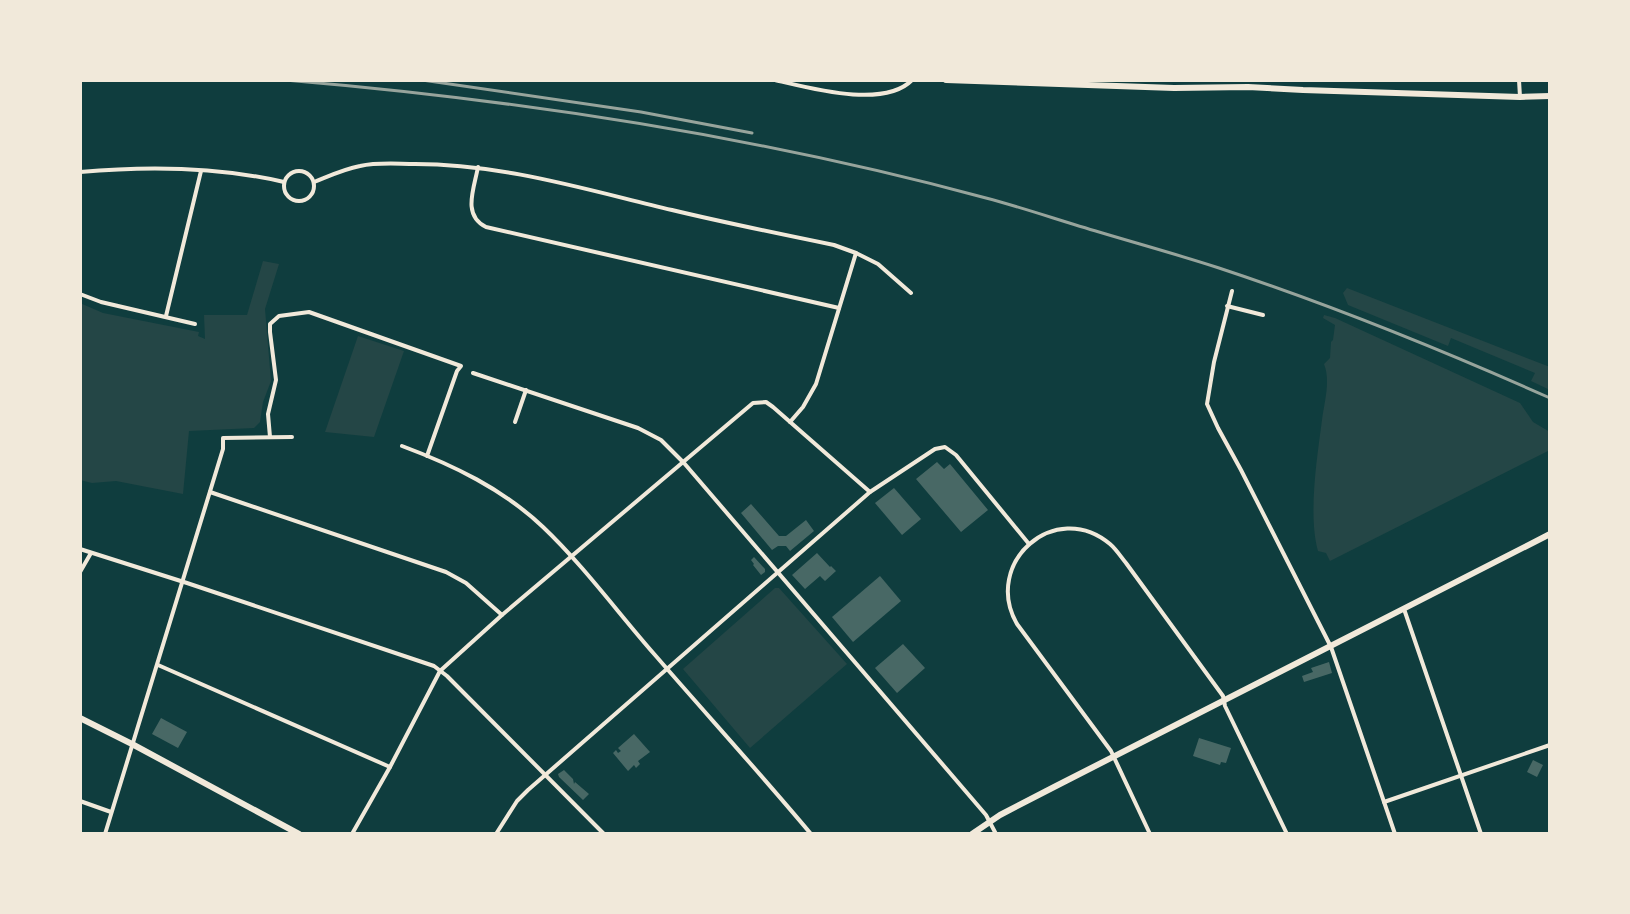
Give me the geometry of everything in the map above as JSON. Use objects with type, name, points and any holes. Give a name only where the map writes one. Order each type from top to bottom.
[{"type":"street","points":[[775,80],[861,95],[895,91],[912,80]]},
{"type":"street","points":[[946,80],[1174,88],[1248,84],[1303,90],[1550,96]]},
{"type":"street","points":[[1519,80],[1520,97]]},
{"type":"street","points":[[314,182],[369,164],[478,166],[562,182],[672,210],[834,245],[882,266],[911,293]]},
{"type":"street","points":[[478,166],[471,210],[475,220],[486,227],[839,308]]},
{"type":"street","points":[[80,172],[121,169],[201,171],[238,173],[284,182]]},
{"type":"street","points":[[299,170],[308,173],[314,182],[311,196],[298,201],[287,195],[284,182],[290,173],[299,170]]},
{"type":"street","points":[[166,316],[201,171]]},
{"type":"street","points":[[790,422],[816,384],[856,253]]},
{"type":"street","points":[[1232,291],[1207,404],[1331,647],[1395,834]]},
{"type":"street","points":[[80,294],[101,302],[195,324]]},
{"type":"street","points":[[1227,306],[1263,315]]},
{"type":"street","points":[[270,437],[268,414],[276,380],[270,324],[279,316],[309,312],[459,368],[427,456]]},
{"type":"street","points":[[473,373],[638,428],[661,440],[986,815],[996,834]]},
{"type":"street","points":[[515,422],[526,390]]},
{"type":"street","points":[[352,834],[440,671],[755,402],[768,403],[870,492]]},
{"type":"street","points":[[105,834],[223,449],[223,438],[292,437]]},
{"type":"street","points":[[402,446],[459,469],[508,499],[542,526],[811,834]]},
{"type":"street","points":[[496,834],[517,801],[777,572],[870,492],[941,447],[950,449],[956,455],[1029,544]]},
{"type":"street","points":[[210,492],[446,572],[466,583],[502,615]]},
{"type":"street","points":[[1150,834],[1111,751],[1012,614],[1008,595],[1011,571],[1017,557],[1029,544],[1049,533],[1069,529],[1089,533],[1111,546],[1223,696],[1287,834]]},
{"type":"street","points":[[972,834],[1007,811],[1550,534]]},
{"type":"street","points":[[80,549],[434,666],[604,834]]},
{"type":"street","points":[[80,572],[91,553]]},
{"type":"street","points":[[1404,609],[1481,834]]},
{"type":"street","points":[[157,665],[390,767]]},
{"type":"street","points":[[80,718],[299,834]]},
{"type":"street","points":[[1384,802],[1550,745]]},
{"type":"street","points":[[80,801],[111,812]]},
{"type":"shaded area","points":[[263,261],[279,264],[265,309],[271,381],[260,422],[254,428],[189,431],[183,494],[116,481],[92,483],[80,480],[80,303],[103,313],[199,332],[198,336],[205,339],[204,315],[247,315]]},
{"type":"shaded area","points":[[1347,288],[1550,367],[1550,390],[1531,381],[1535,373],[1451,338],[1448,346],[1348,305],[1343,293]]},
{"type":"shaded area","points":[[1324,315],[1520,403],[1533,422],[1550,432],[1550,450],[1330,561],[1326,553],[1318,551],[1314,521],[1316,469],[1327,385],[1324,364],[1330,358],[1335,325],[1323,318]]},
{"type":"shaded area","points":[[358,336],[404,351],[374,437],[325,432]]},
{"type":"shaded area","points":[[775,588],[779,588],[847,664],[750,748],[683,669]]},
{"type":"building","points":[[937,462],[944,469],[950,464],[988,510],[961,532],[916,479]]},
{"type":"building","points":[[894,488],[921,519],[902,535],[875,503]]},
{"type":"building","points":[[751,504],[779,536],[786,536],[806,520],[814,531],[790,551],[786,546],[772,550],[741,513]]},
{"type":"building","points":[[817,553],[836,571],[825,581],[820,576],[805,589],[792,575]]},
{"type":"building","points":[[754,557],[765,569],[761,575],[751,560]]},
{"type":"building","points":[[880,576],[901,601],[853,642],[832,617]]},
{"type":"building","points":[[903,644],[925,668],[897,693],[875,668]]},
{"type":"building","points":[[1329,662],[1332,673],[1304,682],[1302,676],[1313,672],[1311,668]]},
{"type":"building","points":[[161,718],[187,732],[178,748],[152,734]]},
{"type":"building","points":[[634,734],[650,752],[638,761],[640,764],[636,768],[634,765],[628,771],[613,753],[621,751],[618,748]]},
{"type":"building","points":[[1199,738],[1231,748],[1226,763],[1221,762],[1220,765],[1193,756]]},
{"type":"building","points":[[1533,760],[1543,765],[1537,777],[1527,772]]},
{"type":"building","points":[[564,770],[574,784],[589,794],[583,800],[559,777],[558,774]]},
{"type":"railway","points":[[285,80],[461,98],[638,123],[900,176],[1014,206],[1261,282],[1386,329],[1550,398]]},
{"type":"railway","points":[[422,80],[641,112],[752,133]]}]
